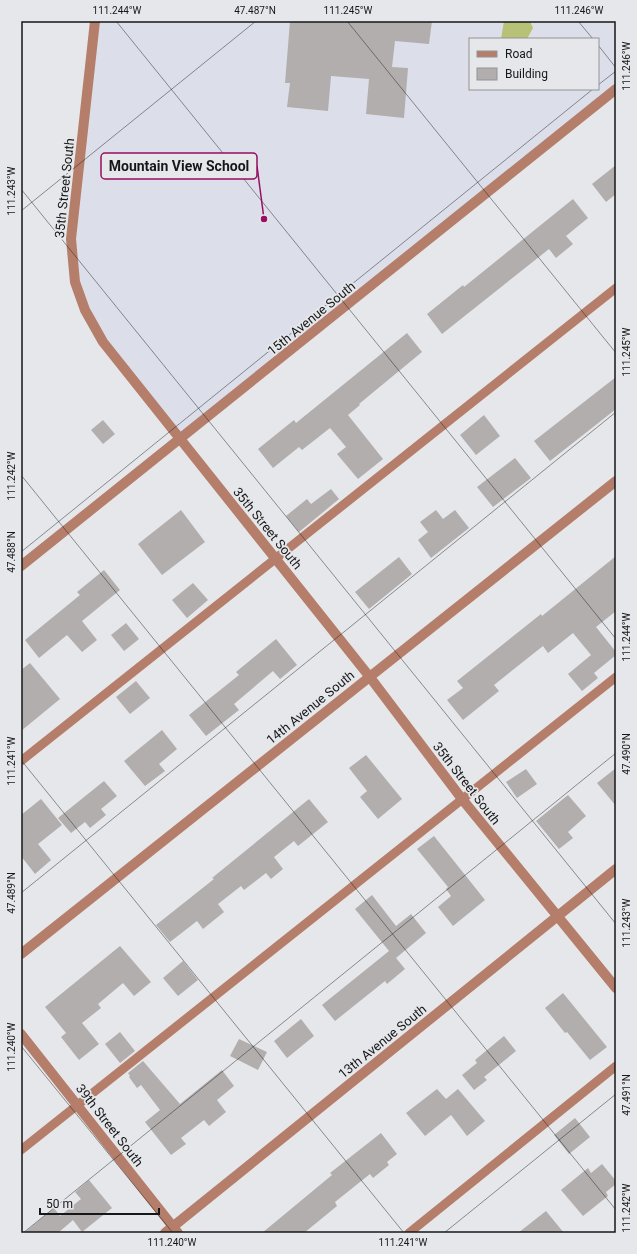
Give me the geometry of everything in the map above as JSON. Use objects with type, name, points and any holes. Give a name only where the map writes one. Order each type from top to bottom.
[{"type":"street","name":"35th Street South","points":[[95,21],[71,239],[75,282],[85,310],[103,342],[369,676],[462,799],[616,988]]},
{"type":"street","name":"15th Avenue South","points":[[21,566],[181,440],[616,89]]},
{"type":"street","name":"14th Avenue South","points":[[21,954],[616,481]]},
{"type":"street","name":"13th Avenue South","points":[[172,1231],[616,870]]},
{"type":"street","name":"39th Street South","points":[[21,1034],[78,1105],[172,1231]]},
{"type":"lane","points":[[21,761],[616,288]]},
{"type":"lane","points":[[21,1150],[616,677]]},
{"type":"lane","points":[[409,1233],[616,1066]]},
{"type":"shaded area","points":[[95,21],[616,21],[616,89],[181,440],[85,310],[71,239]]},
{"type":"green space","points":[[504,21],[530,21],[533,28],[528,38],[501,38]]},
{"type":"building","points":[[290,21],[432,21],[429,44],[395,41],[392,67],[408,68],[404,118],[366,114],[369,79],[331,76],[328,111],[287,107],[290,83],[285,83]]},
{"type":"building","points":[[616,165],[616,194],[606,202],[592,184]]},
{"type":"building","points":[[573,199],[588,218],[566,236],[573,244],[556,258],[549,249],[442,334],[427,314],[463,285],[464,287]]},
{"type":"building","points":[[407,333],[422,352],[359,404],[360,405],[348,415],[383,459],[358,479],[337,454],[346,447],[330,428],[302,450],[299,447],[273,468],[258,449],[294,420],[296,423]]},
{"type":"building","points":[[616,377],[616,409],[550,461],[534,441]]},
{"type":"building","points":[[484,415],[500,436],[476,455],[460,435]]},
{"type":"building","points":[[103,420],[115,434],[103,444],[91,430]]},
{"type":"building","points":[[515,458],[531,478],[493,507],[477,487]]},
{"type":"building","points":[[331,489],[339,499],[299,532],[286,516],[307,499],[311,504]]},
{"type":"building","points":[[181,510],[205,542],[162,575],[138,544]]},
{"type":"building","points":[[436,510],[443,519],[455,510],[469,528],[431,558],[418,540],[428,532],[420,522]]},
{"type":"building","points":[[616,556],[616,611],[596,627],[616,652],[616,655],[594,673],[598,678],[582,691],[568,674],[591,655],[573,633],[548,653],[543,646],[494,685],[499,691],[463,720],[447,700],[463,688],[457,681],[541,614],[542,616]]},
{"type":"building","points":[[399,557],[412,574],[369,609],[355,592]]},
{"type":"building","points":[[104,570],[120,590],[82,621],[97,640],[82,652],[67,635],[39,658],[25,640],[80,595],[77,592]]},
{"type":"building","points":[[193,583],[208,600],[187,618],[172,600]]},
{"type":"building","points":[[126,623],[139,639],[124,651],[111,635]]},
{"type":"building","points":[[276,639],[297,665],[280,679],[273,671],[234,704],[239,710],[206,736],[189,715],[239,675],[236,672]]},
{"type":"building","points":[[30,663],[60,699],[21,731],[21,670]]},
{"type":"building","points":[[136,681],[150,698],[130,714],[116,697]]},
{"type":"building","points":[[162,730],[177,749],[159,764],[165,771],[145,786],[124,761]]},
{"type":"building","points":[[366,755],[402,799],[378,819],[360,797],[367,791],[349,768]]},
{"type":"building","points":[[616,768],[616,806],[597,783]]},
{"type":"building","points":[[526,769],[537,784],[517,798],[506,782]]},
{"type":"building","points":[[104,781],[117,796],[101,809],[106,815],[90,828],[85,822],[71,833],[58,818]]},
{"type":"building","points":[[568,795],[586,816],[568,832],[573,838],[559,849],[536,821]]},
{"type":"building","points":[[41,799],[62,825],[38,844],[51,860],[35,874],[21,856],[21,815]]},
{"type":"building","points":[[309,799],[328,822],[298,846],[294,841],[274,857],[283,869],[271,879],[266,873],[244,890],[241,886],[218,904],[224,912],[203,929],[197,921],[170,942],[156,925],[214,879],[212,878]]},
{"type":"building","points":[[434,836],[485,900],[453,926],[438,907],[451,896],[446,889],[448,887],[417,849]]},
{"type":"building","points":[[372,895],[396,926],[411,914],[426,933],[396,958],[405,969],[387,984],[385,981],[335,1021],[322,1005],[389,951],[355,909]]},
{"type":"building","points":[[120,946],[151,982],[134,996],[123,983],[98,1004],[101,1008],[82,1023],[99,1044],[79,1060],[61,1037],[66,1033],[45,1007]]},
{"type":"building","points":[[183,961],[198,980],[178,996],[163,978]]},
{"type":"building","points":[[563,993],[607,1047],[590,1060],[567,1032],[565,1033],[545,1008]]},
{"type":"building","points":[[301,1019],[314,1036],[287,1058],[274,1041]]},
{"type":"building","points":[[120,1032],[135,1051],[120,1063],[105,1044]]},
{"type":"building","points":[[504,1036],[516,1051],[484,1077],[487,1080],[474,1090],[462,1075],[477,1063],[475,1060]]},
{"type":"building","points":[[239,1039],[267,1052],[258,1070],[230,1056]]},
{"type":"building","points":[[143,1061],[180,1104],[222,1070],[234,1086],[217,1100],[226,1112],[209,1126],[204,1120],[181,1138],[186,1144],[171,1155],[145,1122],[160,1110],[141,1085],[137,1088],[129,1077],[130,1076],[128,1073]]},
{"type":"building","points":[[437,1089],[446,1099],[458,1089],[485,1121],[467,1136],[451,1115],[425,1136],[406,1113]]},
{"type":"building","points":[[575,1118],[590,1137],[569,1154],[554,1135]]},
{"type":"building","points":[[381,1133],[397,1154],[387,1162],[389,1165],[373,1178],[370,1174],[335,1202],[337,1206],[304,1233],[262,1233],[332,1175],[330,1173]]},
{"type":"building","points":[[602,1164],[616,1181],[616,1184],[606,1192],[608,1196],[583,1216],[561,1190],[588,1168],[591,1173]]},
{"type":"building","points":[[89,1180],[112,1208],[82,1232],[73,1220],[58,1233],[24,1233],[54,1208],[60,1216],[81,1199],[75,1192]]},
{"type":"building","points":[[546,1211],[564,1233],[518,1233]]},
{"type":"place","name":"Mountain View School","points":[[264,219]]}]
